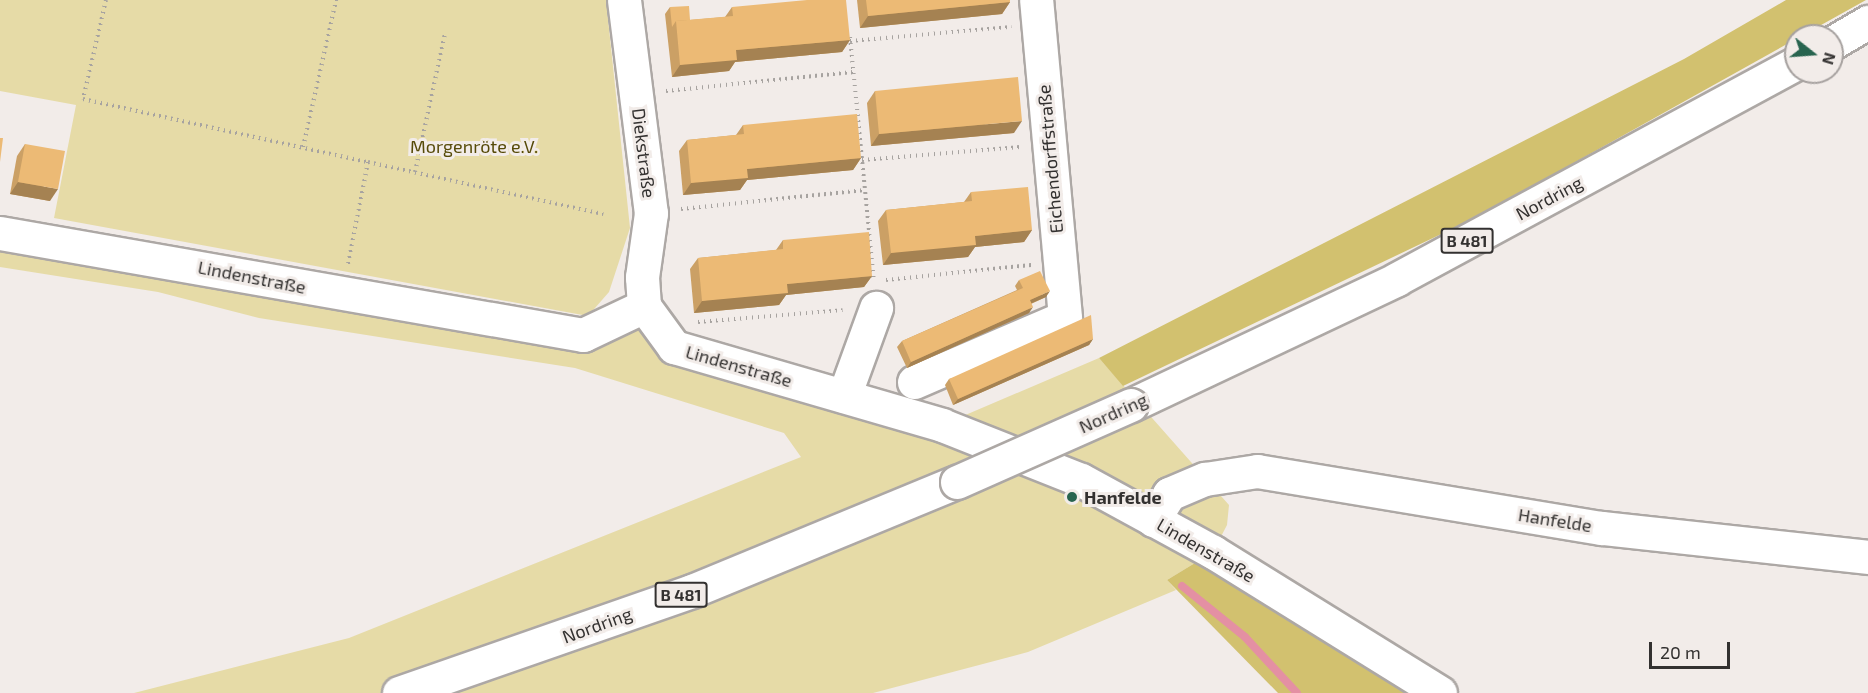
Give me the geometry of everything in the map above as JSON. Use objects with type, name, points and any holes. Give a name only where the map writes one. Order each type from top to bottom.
[{"type":"street","name":"Diekstraße","points":[[624,0],[651,213],[642,277],[644,306]]},
{"type":"street","name":"Eichendorffstraße","points":[[914,382],[1065,317],[1037,13]]},
{"type":"street","points":[[1844,35],[1868,22]]},
{"type":"street","name":"Nordring","points":[[399,693],[692,591],[957,482],[1131,405],[1397,279],[1784,69]]},
{"type":"street","name":"Lindenstraße","points":[[0,233],[583,334],[644,306],[674,347],[942,425],[1038,462],[1153,520],[1440,693]]},
{"type":"street","points":[[844,396],[876,308]]},
{"type":"street","name":"Hanfelde","points":[[1153,520],[1168,494],[1205,479],[1257,471],[1602,528],[1868,557]]},
{"type":"path","points":[[106,0],[83,99],[603,214]]},
{"type":"path","points":[[303,147],[336,0]]},
{"type":"path","points":[[850,41],[1037,13]]},
{"type":"path","points":[[849,31],[874,284],[895,277],[1060,263]]},
{"type":"path","points":[[415,172],[445,33]]},
{"type":"path","points":[[636,94],[853,72]]},
{"type":"path","points":[[862,160],[1049,144]]},
{"type":"path","points":[[342,294],[368,162]]},
{"type":"path","points":[[651,213],[865,190]]},
{"type":"path","points":[[674,347],[687,322],[876,308]]},
{"type":"green space","name":"Morgenröte e.V.","points":[[0,0],[606,0],[630,228],[609,292],[588,316],[54,218],[76,105],[0,91]]},
{"type":"green space","points":[[0,233],[583,334],[644,306],[658,329],[942,425],[1099,358],[1229,505],[1227,525],[1213,552],[1167,580],[1176,590],[1028,652],[873,693],[134,693],[349,638],[801,457],[784,433],[575,368],[259,318],[158,292],[0,267]]},
{"type":"shaded area","points":[[1786,0],[1866,0],[1823,24],[1784,24],[1784,46],[1477,217],[1123,386],[1099,358],[1684,59]]},
{"type":"shaded area","points":[[1213,552],[1440,693],[1278,693],[1167,580]]},
{"type":"building","points":[[807,0],[846,0],[850,40],[736,50],[737,60],[680,65],[676,21],[733,16],[732,7]]},
{"type":"building","points":[[866,0],[1010,0],[1010,2],[868,16]]},
{"type":"building","points":[[689,6],[690,20],[676,21],[672,27],[670,7]]},
{"type":"building","points":[[1018,77],[1022,121],[879,134],[875,91]]},
{"type":"building","points":[[857,114],[861,158],[747,169],[748,178],[691,183],[687,140],[744,134],[743,125]]},
{"type":"building","points":[[0,138],[3,138],[0,162]]},
{"type":"building","points":[[25,144],[65,151],[58,189],[18,182]]},
{"type":"building","points":[[1028,187],[1032,230],[975,236],[976,245],[891,253],[886,210],[972,201],[971,192]]},
{"type":"building","points":[[869,232],[872,276],[787,284],[788,293],[702,301],[698,258],[783,249],[783,240]]},
{"type":"building","points":[[1040,271],[1050,291],[1030,300],[1033,307],[911,362],[902,341],[1023,288],[1019,280]]},
{"type":"building","points":[[1091,315],[1093,339],[958,399],[949,379]]},
{"type":"waterway","points":[[1182,586],[1245,637],[1297,693]]},
{"type":"place","name":"Hanfelde","points":[[1072,497]]}]
